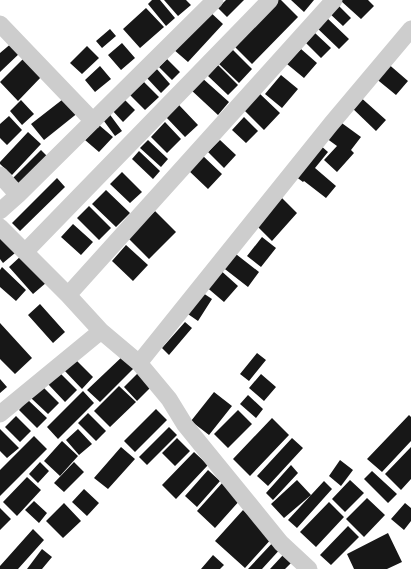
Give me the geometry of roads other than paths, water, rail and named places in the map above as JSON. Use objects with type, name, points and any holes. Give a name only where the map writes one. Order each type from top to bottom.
[{"type":"street","points":[[0,211],[215,0]]},
{"type":"street","points":[[25,252],[270,0]]},
{"type":"street","points":[[68,295],[334,0]]},
{"type":"street","points":[[0,24],[93,121]]},
{"type":"street","points":[[139,364],[331,124],[411,29]]},
{"type":"street","points":[[0,175],[18,195]]},
{"type":"street","points":[[0,227],[68,295],[101,331],[139,364],[170,399],[185,425],[276,536],[309,569]]},
{"type":"street","points":[[0,414],[101,331]]}]
